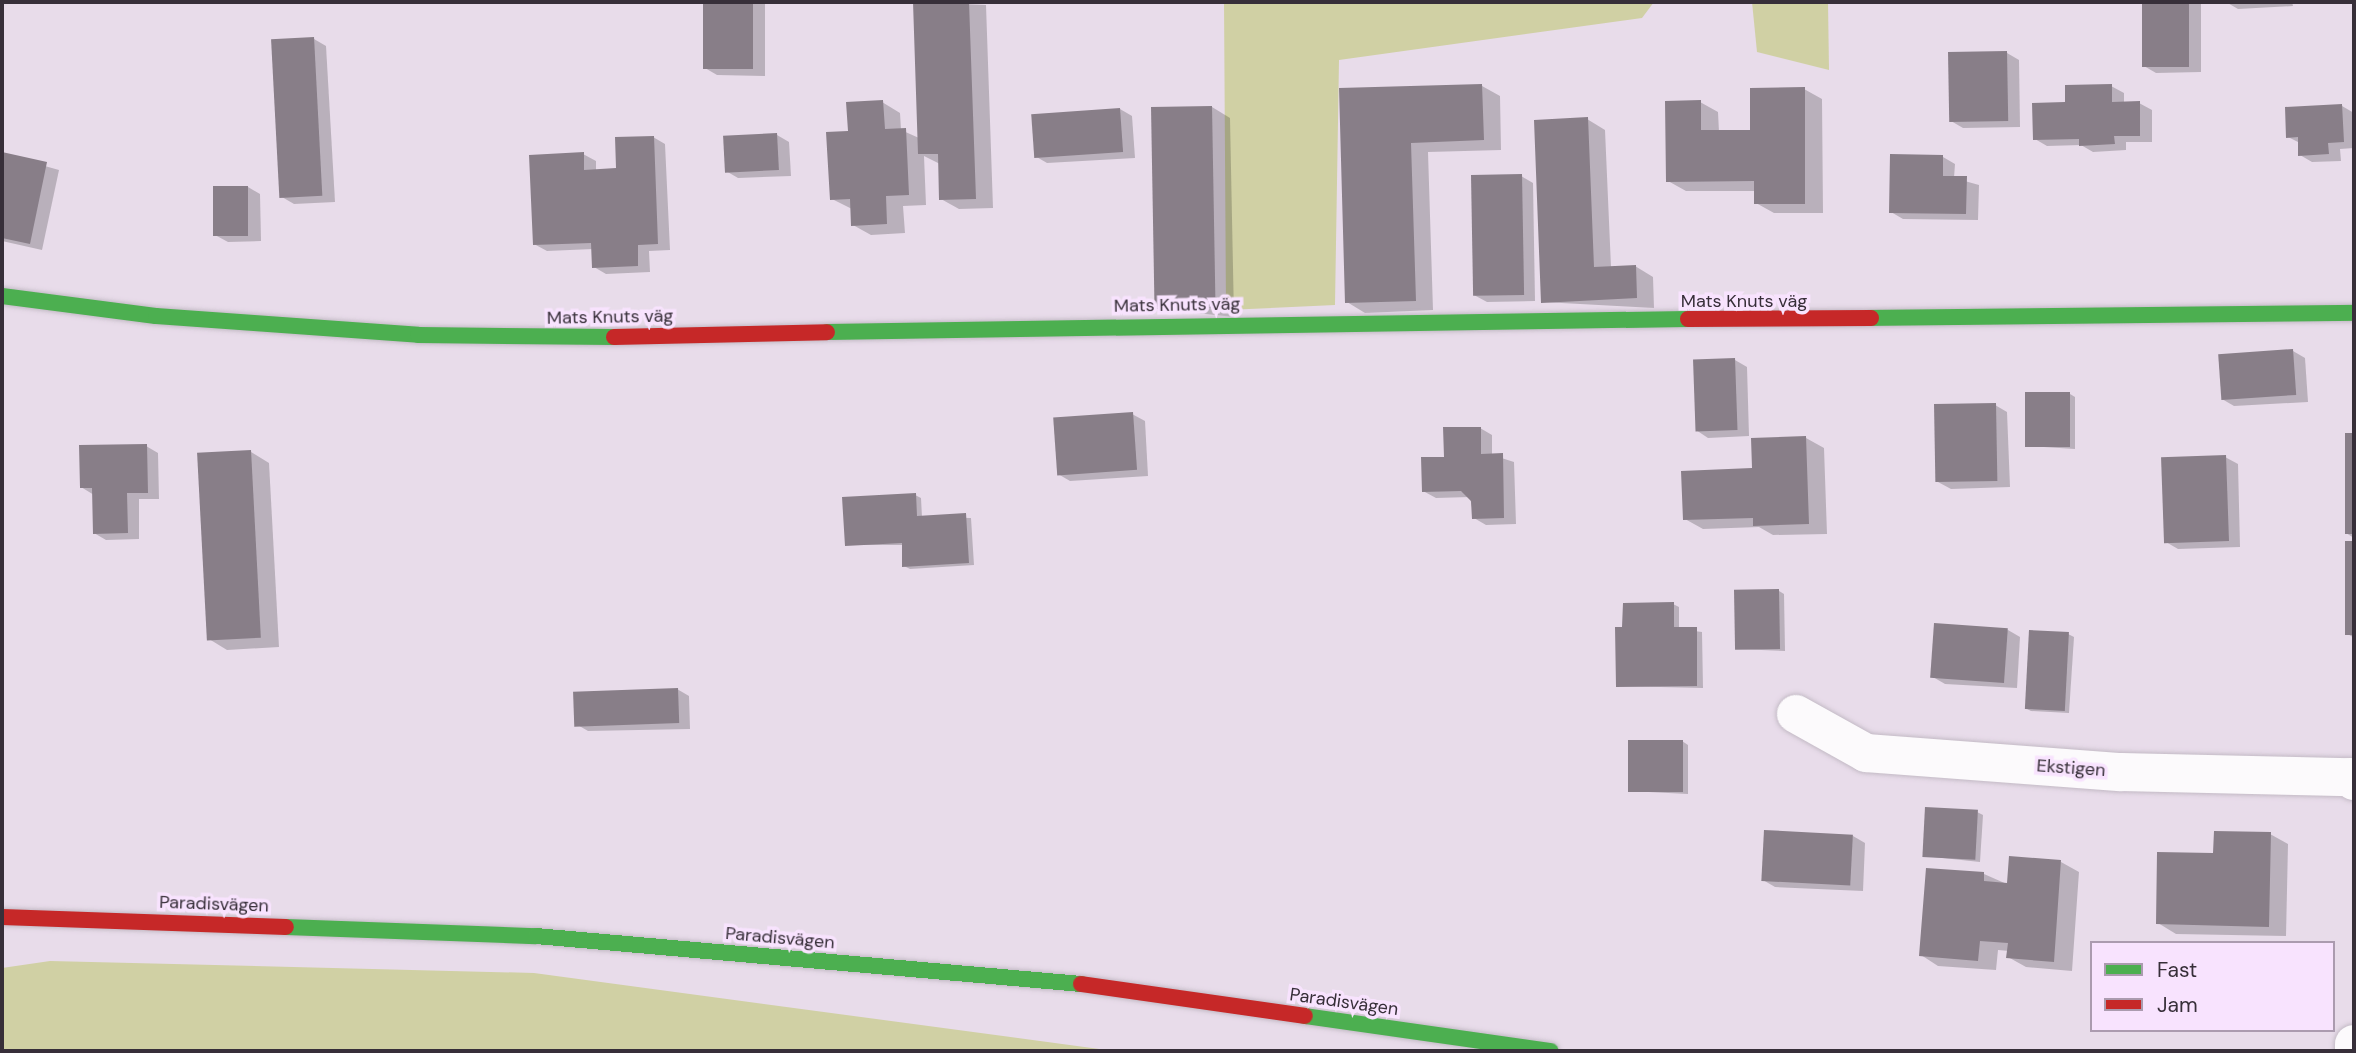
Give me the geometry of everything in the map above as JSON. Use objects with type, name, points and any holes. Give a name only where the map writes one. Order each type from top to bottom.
[{"type":"street","name":"Mats Knuts väg","points":[[2,296],[156,316],[404,334],[577,338],[1151,324],[2354,313]]},
{"type":"street","name":"Ekstigen","points":[[1796,714],[1866,753],[2121,772],[2350,777],[2354,781]]},
{"type":"street","name":"Paradisvägen","points":[[2,917],[536,936],[1074,983],[1551,1051]]},
{"type":"street","points":[[2354,1044],[2354,1051]]},
{"type":"green space","points":[[1224,2],[1654,2],[1642,18],[1339,60],[1335,305],[1226,310]]},
{"type":"green space","points":[[1752,2],[1828,2],[1829,70],[1757,52]]},
{"type":"green space","points":[[50,961],[534,973],[1114,1051],[2,1051],[2,968]]},
{"type":"building","points":[[703,2],[753,2],[753,69],[703,69]]},
{"type":"building","points":[[913,2],[969,2],[976,199],[939,200],[938,154],[918,154]]},
{"type":"building","points":[[2142,2],[2189,2],[2189,67],[2142,67]]},
{"type":"building","points":[[314,37],[322,196],[279,198],[271,39]]},
{"type":"building","points":[[2007,51],[2008,121],[1949,122],[1948,52]]},
{"type":"building","points":[[1482,84],[1484,140],[1411,143],[1416,301],[1345,303],[1339,88]]},
{"type":"building","points":[[2112,84],[2112,102],[2140,101],[2140,136],[2114,136],[2115,144],[2079,146],[2079,139],[2033,140],[2032,103],[2065,102],[2065,85]]},
{"type":"building","points":[[1805,87],[1805,204],[1754,204],[1754,181],[1666,182],[1665,101],[1701,100],[1701,130],[1750,130],[1750,88]]},
{"type":"building","points":[[883,100],[885,129],[906,128],[909,195],[886,196],[887,224],[851,226],[850,199],[830,200],[826,132],[848,131],[846,102]]},
{"type":"building","points":[[2342,104],[2344,142],[2328,143],[2329,154],[2298,156],[2298,137],[2286,138],[2285,107]]},
{"type":"building","points":[[1212,106],[1216,308],[1155,309],[1151,107]]},
{"type":"building","points":[[1120,108],[1123,152],[1034,158],[1031,114]]},
{"type":"building","points":[[1588,117],[1594,267],[1636,265],[1637,298],[1541,303],[1534,120]]},
{"type":"building","points":[[777,133],[779,170],[725,173],[723,136]]},
{"type":"building","points":[[654,136],[658,244],[638,245],[638,266],[592,268],[591,243],[533,245],[529,155],[584,152],[584,170],[616,168],[615,137]]},
{"type":"building","points":[[2,152],[47,162],[30,244],[2,238]]},
{"type":"building","points":[[1890,154],[1943,155],[1943,176],[1967,176],[1966,214],[1889,213]]},
{"type":"building","points":[[1522,174],[1524,295],[1473,296],[1471,175]]},
{"type":"building","points":[[213,186],[248,186],[248,236],[213,236]]},
{"type":"building","points":[[2293,349],[2296,395],[2221,400],[2218,354]]},
{"type":"building","points":[[1735,358],[1738,430],[1696,431],[1693,359]]},
{"type":"building","points":[[2025,392],[2070,392],[2070,447],[2025,447]]},
{"type":"building","points":[[1996,403],[1997,481],[1935,482],[1934,404]]},
{"type":"building","points":[[1133,412],[1137,470],[1057,475],[1053,418]]},
{"type":"building","points":[[1443,427],[1481,427],[1481,454],[1503,453],[1504,518],[1472,519],[1471,501],[1461,491],[1422,492],[1421,457],[1444,457]]},
{"type":"building","points":[[2345,433],[2354,433],[2354,534],[2345,534]]},
{"type":"building","points":[[1806,436],[1809,524],[1753,526],[1753,518],[1683,520],[1681,471],[1752,468],[1751,438]]},
{"type":"building","points":[[147,444],[148,493],[127,493],[128,533],[93,534],[92,488],[80,488],[79,445]]},
{"type":"building","points":[[251,450],[261,638],[207,641],[197,453]]},
{"type":"building","points":[[2226,455],[2229,541],[2164,543],[2161,457]]},
{"type":"building","points":[[916,493],[917,516],[966,513],[969,563],[902,567],[902,543],[845,546],[842,497]]},
{"type":"building","points":[[2345,541],[2354,541],[2354,635],[2345,635]]},
{"type":"building","points":[[1779,589],[1780,649],[1735,650],[1734,590]]},
{"type":"building","points":[[1674,602],[1674,627],[1697,627],[1697,686],[1616,687],[1615,627],[1622,627],[1623,603]]},
{"type":"building","points":[[1934,623],[2008,628],[2004,683],[1930,678]]},
{"type":"building","points":[[2029,630],[2069,632],[2065,711],[2025,709]]},
{"type":"building","points":[[678,688],[679,723],[574,727],[573,692]]},
{"type":"building","points":[[1628,740],[1683,740],[1683,792],[1628,792]]},
{"type":"building","points":[[1925,807],[1978,810],[1975,860],[1922,857]]},
{"type":"building","points":[[1764,830],[1853,835],[1850,886],[1761,881]]},
{"type":"building","points":[[2214,831],[2271,832],[2269,927],[2156,924],[2157,852],[2213,853]]},
{"type":"building","points":[[2009,856],[2061,860],[2054,962],[2006,958],[2008,943],[1980,941],[1978,961],[1919,956],[1926,868],[1984,872],[1984,881],[2007,883]]},
{"type":"traffic: fast","points":[[2,296],[156,316],[418,335],[614,337]]},
{"type":"traffic: fast","points":[[1871,318],[2354,313]]},
{"type":"traffic: fast","points":[[827,332],[1688,319]]},
{"type":"traffic: fast","points":[[286,927],[536,936],[1081,984]]},
{"type":"traffic: fast","points":[[1305,1016],[1551,1051]]},
{"type":"traffic: jam","points":[[1688,319],[1871,318]]},
{"type":"traffic: jam","points":[[614,337],[827,332]]},
{"type":"traffic: jam","points":[[2,917],[286,927]]},
{"type":"traffic: jam","points":[[1081,984],[1305,1016]]}]
